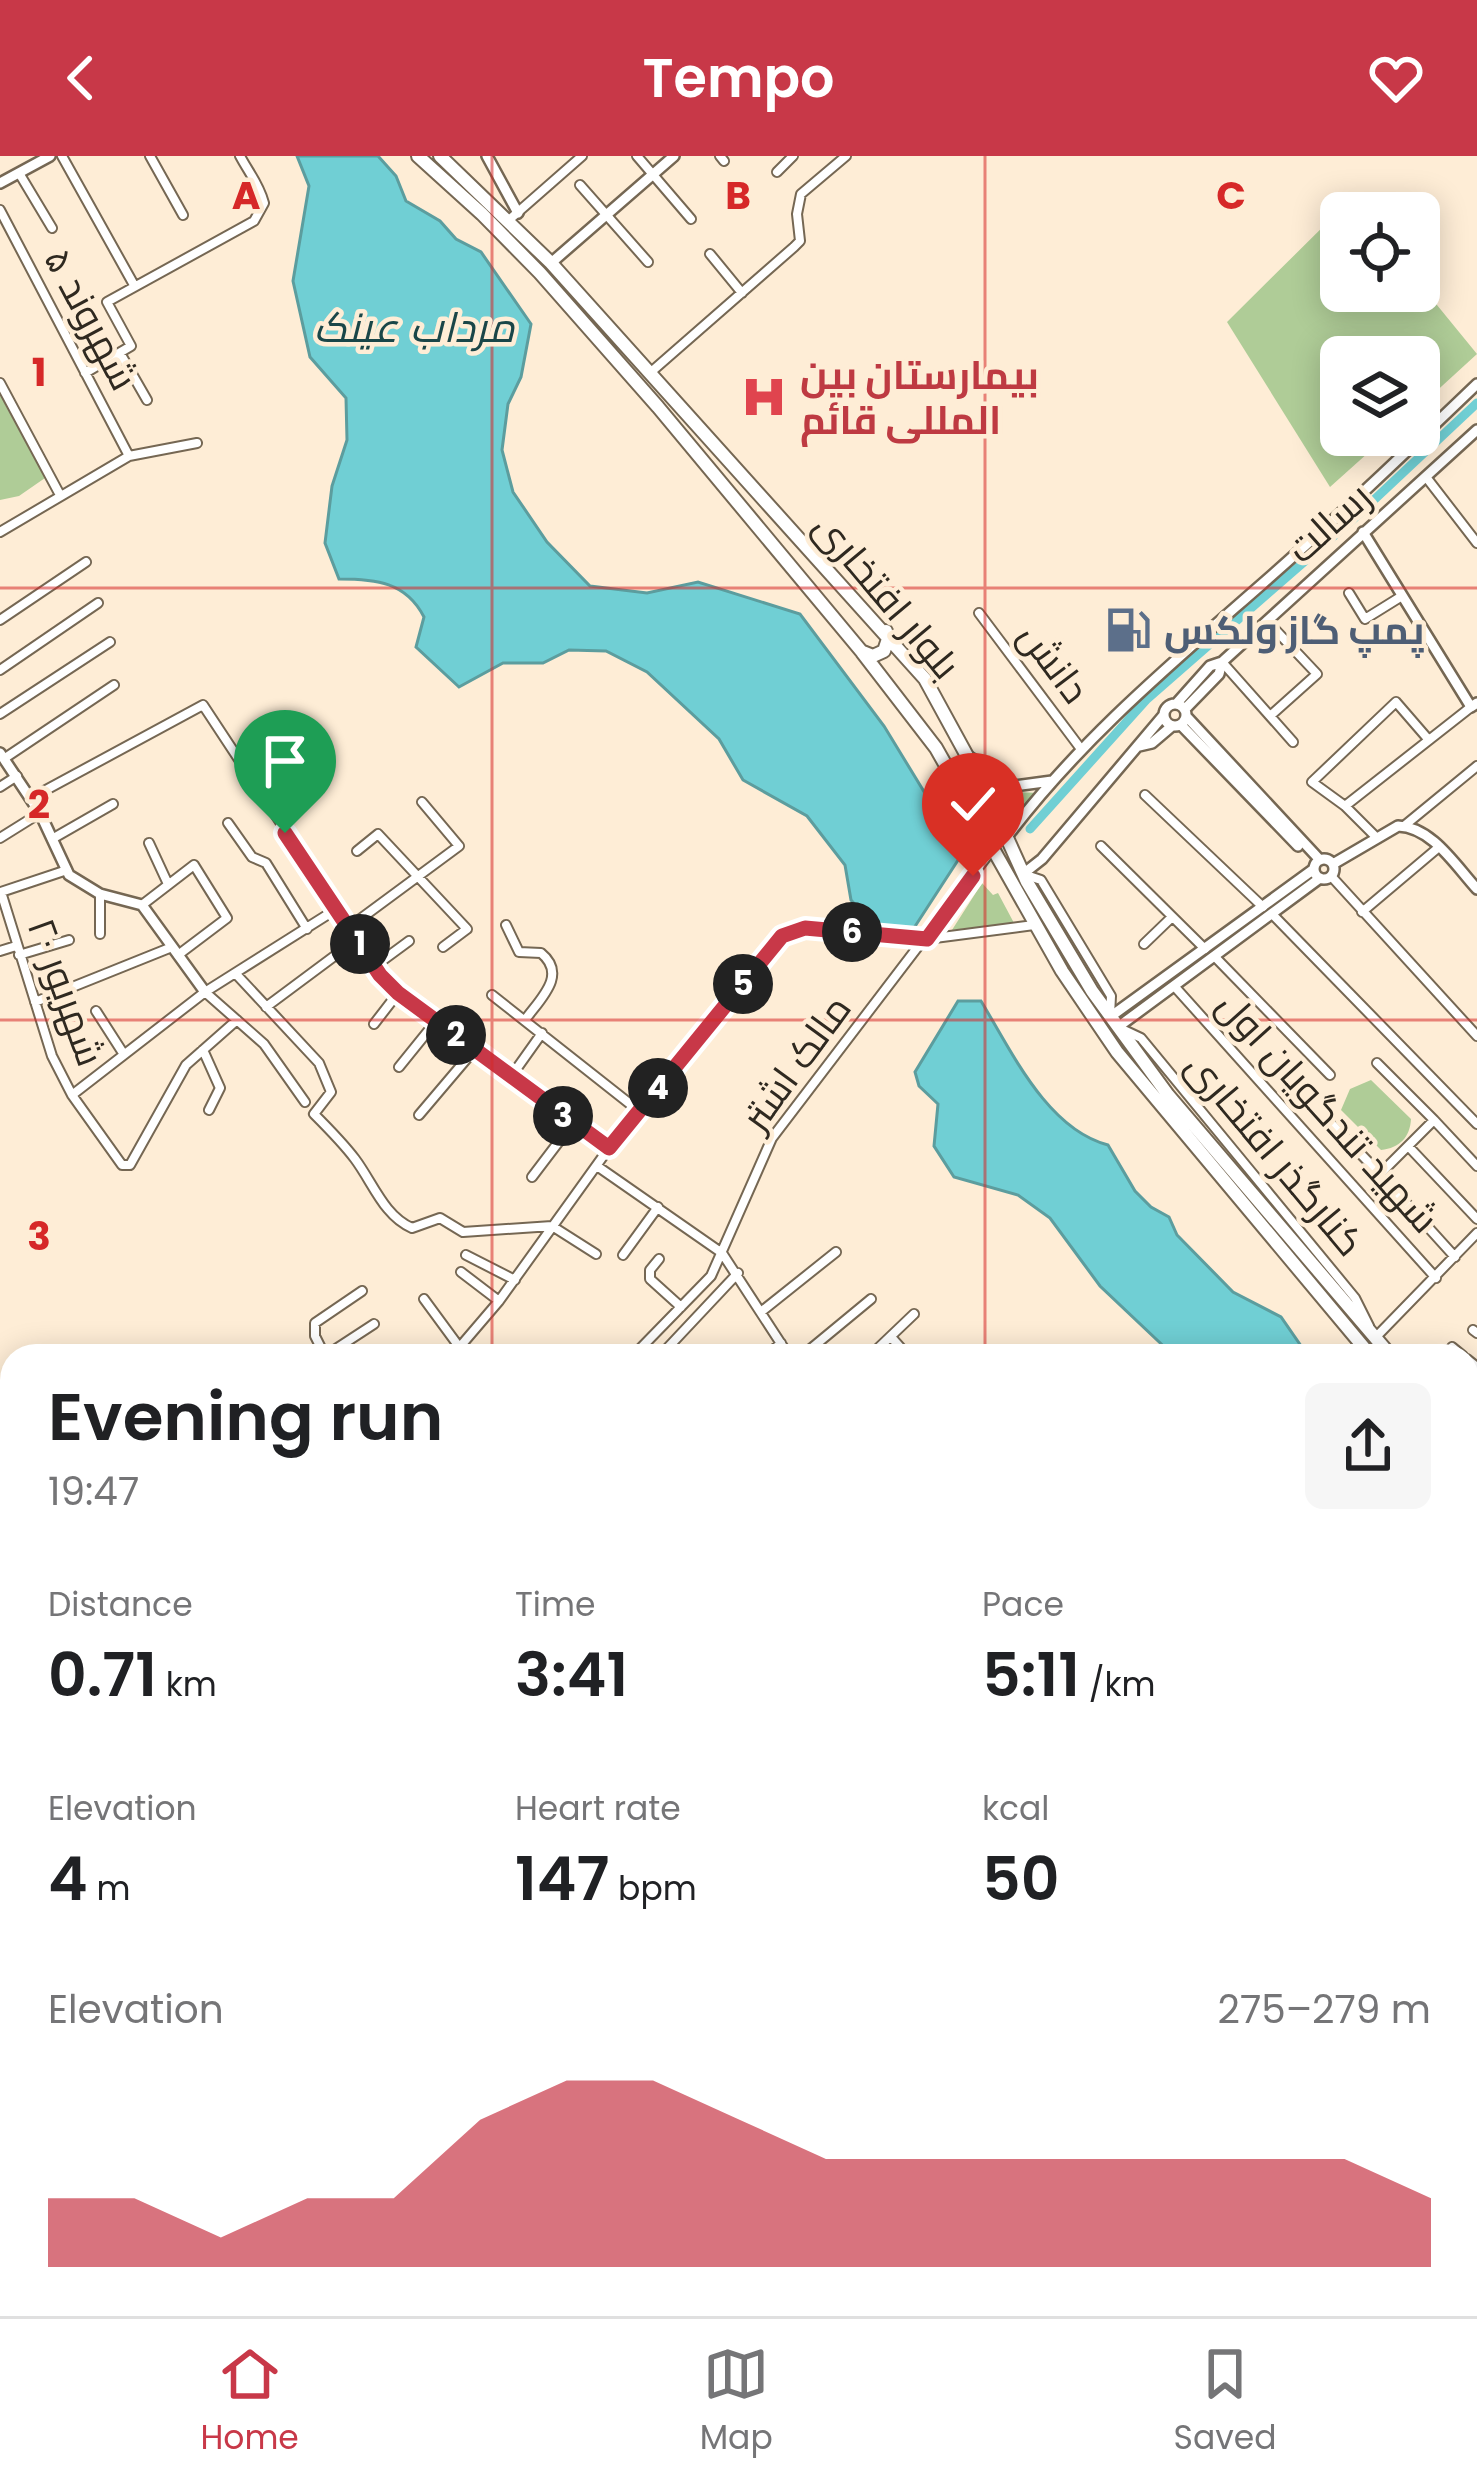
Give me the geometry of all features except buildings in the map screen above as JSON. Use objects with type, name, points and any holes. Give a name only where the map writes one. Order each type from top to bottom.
[{"type":"highway","name":"بلوار افتخاری","points":[[418,156],[540,273],[862,652],[936,748],[1023,874],[1114,1022],[1168,1095],[1380,1344]]},
{"type":"highway","name":"بلوار افتخاری","points":[[440,156],[513,217],[925,679],[968,756],[1035,925],[1079,1000],[1156,1104],[1361,1344]]},
{"type":"highway","points":[[862,652],[873,656],[884,651],[889,639],[886,631]]},
{"type":"highway","points":[[898,698],[908,678],[925,679]]},
{"type":"street","points":[[0,184],[50,156]]},
{"type":"street","points":[[62,156],[134,285]]},
{"type":"street","points":[[150,156],[183,215]]},
{"type":"street","points":[[86,373],[131,346],[107,302],[254,221],[264,203],[260,184],[240,156]]},
{"type":"street","points":[[487,156],[513,217],[576,158]]},
{"type":"street","points":[[637,156],[691,219]]},
{"type":"street","points":[[550,263],[674,156]]},
{"type":"street","points":[[777,172],[793,156]]},
{"type":"street","points":[[650,373],[800,241],[801,194],[846,156]]},
{"type":"street","points":[[19,173],[52,228]]},
{"type":"street","points":[[580,185],[648,262]]},
{"type":"street","name":"شهروند ۵","points":[[0,210],[129,456]]},
{"type":"street","points":[[710,254],[742,293]]},
{"type":"street","points":[[120,352],[147,400]]},
{"type":"street","points":[[0,383],[60,495]]},
{"type":"street","points":[[1000,842],[1070,760],[1132,698],[1378,479],[1477,384]]},
{"type":"street","name":"رسالت","points":[[1139,746],[1152,743],[1180,716],[1210,666],[1222,662],[1477,430]]},
{"type":"street","points":[[0,532],[129,456],[197,443]]},
{"type":"street","points":[[1426,477],[1477,543]]},
{"type":"street","points":[[1345,806],[1474,705],[1363,532]]},
{"type":"street","points":[[0,620],[86,562]]},
{"type":"street","points":[[1349,593],[1365,619],[1402,596]]},
{"type":"street","points":[[0,670],[98,602]]},
{"type":"street","name":"دانش","points":[[979,614],[1081,749]]},
{"type":"street","points":[[1267,621],[1317,674],[1270,716]]},
{"type":"street","points":[[0,714],[110,642]]},
{"type":"street","points":[[1222,662],[1292,742]]},
{"type":"street","points":[[114,685],[3,756],[40,813],[67,870],[100,894],[142,905],[205,992],[264,1044],[305,1102]]},
{"type":"street","points":[[1377,838],[1312,782],[1396,702],[1428,739]]},
{"type":"street","points":[[31,798],[203,705],[335,910],[398,993],[609,1148]]},
{"type":"street","name":"رسالت","points":[[1023,874],[1042,859],[1139,746],[1166,706],[1180,716]]},
{"type":"street","points":[[1163,716],[1180,716],[1477,1036]]},
{"type":"street","points":[[968,756],[1014,786],[1052,781]]},
{"type":"street","points":[[1114,1022],[1175,987],[1274,916],[1322,869],[1403,826],[1477,766]]},
{"type":"street","points":[[0,787],[17,776]]},
{"type":"street","points":[[1145,794],[1263,907]]},
{"type":"street","points":[[348,928],[459,846],[422,802]]},
{"type":"street","points":[[52,838],[113,804]]},
{"type":"street","points":[[0,838],[40,813]]},
{"type":"street","points":[[228,823],[252,856],[266,863],[307,929]]},
{"type":"street","points":[[1403,826],[1420,832],[1439,848],[1477,889]]},
{"type":"street","points":[[357,851],[378,834],[419,875],[466,929],[443,947]]},
{"type":"street","name":"مالک اشتر","points":[[645,1344],[711,1276],[772,1138],[1000,842]]},
{"type":"street","points":[[149,843],[168,884]]},
{"type":"street","points":[[1101,846],[1205,949]]},
{"type":"street","points":[[1363,912],[1439,848]]},
{"type":"street","points":[[35,1002],[175,951],[227,918],[194,865],[142,905]]},
{"type":"street","name":"شهریور ۲۰","points":[[67,870],[1,892],[2,909],[52,1056],[72,1095],[122,1165],[130,1165],[186,1065],[203,1050]]},
{"type":"street","points":[[1114,1022],[1135,999],[1263,907],[1306,882]]},
{"type":"street","points":[[100,894],[100,934]]},
{"type":"street","points":[[72,1095],[205,992],[335,910]]},
{"type":"street","points":[[1274,916],[1477,1124]]},
{"type":"street","points":[[1144,944],[1172,917]]},
{"type":"street","points":[[506,925],[519,952],[541,952],[554,970],[554,979],[524,1020]]},
{"type":"street","points":[[463,1344],[515,1280],[609,1148],[782,936],[794,928],[927,939],[1035,925]]},
{"type":"street","points":[[0,951],[69,940]]},
{"type":"street","points":[[266,1007],[356,940]]},
{"type":"street","points":[[375,966],[410,941]]},
{"type":"street","points":[[1216,958],[1330,1075]]},
{"type":"street","points":[[236,974],[320,1063],[332,1092],[314,1114],[403,1224],[412,1228],[440,1218],[464,1232],[552,1226],[596,1254]]},
{"type":"street","name":"شهید تندگویان اول","points":[[1175,987],[1436,1278]]},
{"type":"street","points":[[374,1024],[398,993]]},
{"type":"street","points":[[492,995],[639,1111]]},
{"type":"street","points":[[1135,999],[1142,1010]]},
{"type":"street","points":[[96,1011],[123,1053]]},
{"type":"street","points":[[208,1110],[220,1088],[203,1050],[237,1020]]},
{"type":"street","points":[[400,1067],[437,1020]]},
{"type":"street","points":[[510,1078],[542,1034]]},
{"type":"street","points":[[418,1115],[475,1049]]},
{"type":"street","points":[[1378,1063],[1477,1166]]},
{"type":"street","points":[[1380,1174],[1434,1120]]},
{"type":"street","points":[[1330,1122],[1455,1257]]},
{"type":"street","points":[[532,1177],[574,1124]]},
{"type":"street","points":[[1408,1147],[1477,1219]]},
{"type":"street","points":[[597,1166],[722,1253],[781,1343]]},
{"type":"street","points":[[623,1256],[658,1207]]},
{"type":"street","points":[[1372,1336],[1477,1233]]},
{"type":"street","points":[[761,1311],[836,1252]]},
{"type":"street","points":[[466,1255],[515,1280]]},
{"type":"street","points":[[659,1259],[650,1270],[650,1279],[681,1307]]},
{"type":"street","points":[[461,1272],[499,1301]]},
{"type":"street","points":[[671,1344],[738,1273]]},
{"type":"street","points":[[319,1344],[315,1323],[362,1291]]},
{"type":"street","points":[[424,1298],[451,1344]]},
{"type":"street","points":[[817,1344],[871,1299]]},
{"type":"street","points":[[883,1344],[914,1314]]},
{"type":"street","points":[[343,1344],[374,1324]]},
{"type":"street","points":[[891,1337],[897,1344]]},
{"type":"green space","points":[[1320,230],[1320,312],[1440,309],[1477,354],[1440,388],[1440,336],[1320,336],[1320,456],[1365,456],[1330,487],[1227,322]]},
{"type":"green space","points":[[0,395],[45,478],[19,496],[0,500]]},
{"type":"green space","points":[[989,774],[1015,792],[1038,793],[1008,824]]},
{"type":"green space","points":[[982,883],[993,895],[998,893],[1014,923],[952,930]]},
{"type":"green space","points":[[1371,1080],[1411,1119],[1403,1140],[1388,1149],[1381,1150],[1341,1110],[1350,1089]]},
{"type":"water","name":"مرداب عینک","points":[[297,156],[378,156],[396,176],[406,201],[481,252],[531,324],[521,377],[508,404],[502,450],[513,492],[547,542],[590,586],[647,593],[698,582],[800,614],[884,726],[962,854],[912,931],[875,927],[851,900],[845,865],[807,816],[743,780],[719,739],[647,672],[606,651],[569,650],[543,663],[503,663],[459,687],[416,647],[424,617],[408,596],[377,582],[339,579],[325,543],[332,486],[347,440],[346,398],[310,357],[293,281],[309,186]]},
{"type":"water","points":[[958,1001],[981,1001],[1049,1106],[1086,1136],[1108,1145],[1135,1191],[1169,1217],[1177,1235],[1233,1292],[1281,1317],[1300,1344],[1161,1344],[1100,1286],[1050,1218],[1018,1195],[954,1177],[934,1146],[938,1104],[919,1086],[915,1072]]},
{"type":"waterway","points":[[1030,829],[1147,699],[1360,513],[1477,403]]},
{"type":"place","name":"بیمارستان بین المللی قائم","points":[[764,397]]},
{"type":"place","name":"پمپ گاز ولکس","points":[[1128,630]]},
{"type":"route","points":[[285,833],[380,975],[398,993],[609,1148],[782,936],[794,928],[805,928],[927,939],[973,876]]}]
